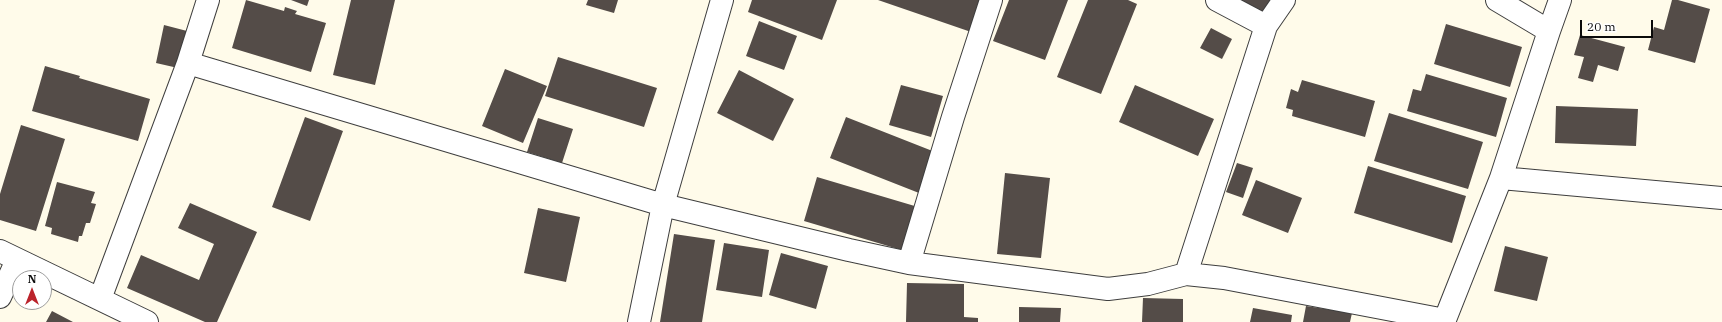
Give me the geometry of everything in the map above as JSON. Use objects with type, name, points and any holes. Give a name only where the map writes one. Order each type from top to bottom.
[{"type":"street","points":[[100,300],[188,63],[208,0]]},
{"type":"street","points":[[639,322],[663,205],[722,0]]},
{"type":"street","points":[[910,263],[953,117],[991,0]]},
{"type":"street","points":[[1216,0],[1266,26]]},
{"type":"street","points":[[1186,274],[1266,26],[1284,0]]},
{"type":"street","points":[[1497,0],[1549,31]]},
{"type":"street","points":[[188,63],[663,205],[849,250],[910,263],[1108,289],[1148,284],[1186,274],[1224,278],[1444,321],[1501,178],[1560,0]]},
{"type":"street","points":[[1501,178],[1722,198]]},
{"type":"street","points":[[0,297],[9,255],[147,322]]},
{"type":"building","points":[[246,0],[284,11],[285,7],[297,11],[295,14],[326,23],[311,72],[232,48]]},
{"type":"building","points":[[291,0],[309,0],[307,6]]},
{"type":"building","points":[[351,0],[395,0],[375,85],[333,75]]},
{"type":"building","points":[[588,0],[618,0],[614,13],[586,5]]},
{"type":"building","points":[[752,0],[837,0],[822,40],[748,12]]},
{"type":"building","points":[[878,0],[985,0],[974,33]]},
{"type":"building","points":[[1009,0],[1068,0],[1045,60],[993,41]]},
{"type":"building","points":[[1088,0],[1128,0],[1137,4],[1101,94],[1057,77]]},
{"type":"building","points":[[1241,0],[1273,0],[1264,14]]},
{"type":"building","points":[[1672,0],[1678,0],[1710,9],[1695,63],[1648,50],[1654,27],[1664,30]]},
{"type":"building","points":[[759,21],[797,36],[784,70],[746,56]]},
{"type":"building","points":[[1446,24],[1522,47],[1510,87],[1434,64]]},
{"type":"building","points":[[164,25],[187,31],[178,68],[156,63]]},
{"type":"building","points":[[1211,28],[1232,39],[1222,59],[1200,48]]},
{"type":"building","points":[[1580,35],[1625,47],[1618,71],[1598,65],[1593,82],[1578,78],[1584,57],[1574,55]]},
{"type":"building","points":[[558,57],[657,88],[644,127],[545,96]]},
{"type":"building","points":[[45,66],[80,76],[79,78],[150,99],[138,141],[32,111]]},
{"type":"building","points":[[505,69],[547,86],[523,143],[482,126]]},
{"type":"building","points":[[739,70],[794,99],[773,141],[717,113]]},
{"type":"building","points":[[1426,74],[1507,98],[1496,137],[1407,111],[1413,89],[1421,91]]},
{"type":"building","points":[[1302,80],[1375,101],[1365,137],[1292,116],[1293,110],[1286,108],[1291,89],[1298,92]]},
{"type":"building","points":[[901,85],[943,96],[931,137],[889,125]]},
{"type":"building","points":[[1135,85],[1214,119],[1198,156],[1119,122]]},
{"type":"building","points":[[1556,106],[1638,109],[1636,146],[1555,143]]},
{"type":"building","points":[[1389,113],[1483,142],[1468,189],[1374,161]]},
{"type":"building","points":[[305,117],[343,131],[310,221],[272,207]]},
{"type":"building","points":[[846,117],[935,152],[919,193],[830,158]]},
{"type":"building","points":[[538,118],[573,129],[562,163],[527,152]]},
{"type":"building","points":[[21,125],[65,139],[36,231],[0,220],[0,194]]},
{"type":"building","points":[[1237,163],[1253,168],[1243,198],[1226,192]]},
{"type":"building","points":[[1368,166],[1466,196],[1452,243],[1354,213]]},
{"type":"building","points":[[1005,173],[1050,178],[1041,258],[997,254]]},
{"type":"building","points":[[817,177],[918,207],[905,251],[804,221]]},
{"type":"building","points":[[1256,180],[1302,198],[1288,233],[1242,215]]},
{"type":"building","points":[[57,182],[95,192],[91,203],[96,204],[90,223],[86,223],[82,236],[79,236],[78,242],[51,234],[52,228],[45,226]]},
{"type":"building","points":[[190,203],[257,232],[217,322],[205,322],[127,288],[141,255],[199,280],[214,244],[178,228]]},
{"type":"building","points":[[538,208],[580,217],[566,282],[524,273]]},
{"type":"building","points":[[674,234],[715,240],[702,322],[660,322]]},
{"type":"building","points":[[724,243],[769,250],[762,297],[716,290]]},
{"type":"building","points":[[1505,246],[1548,257],[1537,301],[1494,291]]},
{"type":"building","points":[[781,253],[828,266],[816,309],[769,295]]},
{"type":"building","points":[[907,283],[964,284],[964,317],[978,318],[978,322],[906,322]]},
{"type":"building","points":[[1143,298],[1183,299],[1183,322],[1142,322]]},
{"type":"building","points":[[1306,306],[1352,313],[1350,322],[1303,322]]},
{"type":"building","points":[[1019,307],[1061,308],[1060,322],[1019,322]]},
{"type":"building","points":[[1253,308],[1292,315],[1291,322],[1250,322]]},
{"type":"building","points":[[52,311],[73,322],[46,322]]}]
